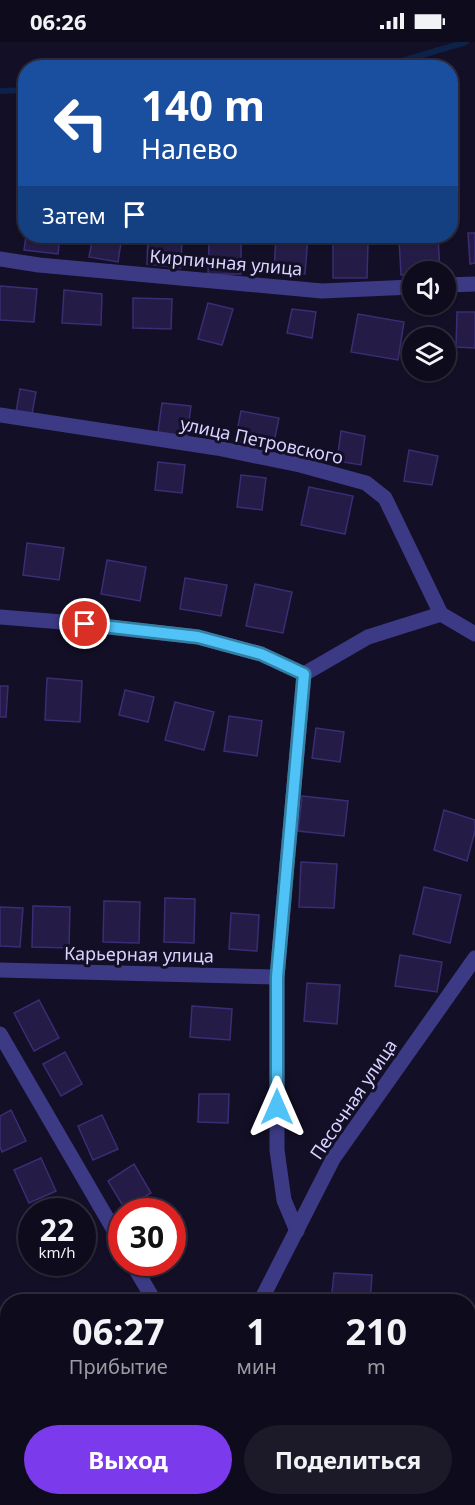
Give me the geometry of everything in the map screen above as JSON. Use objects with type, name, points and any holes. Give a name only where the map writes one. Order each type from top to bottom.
[{"type":"street","name":"Кирпичная улица","points":[[0,259],[39,265],[322,291],[402,287]]},
{"type":"street","points":[[456,285],[475,284]]},
{"type":"street","name":"улица Петровского","points":[[0,415],[217,448],[300,465],[366,483],[385,498],[441,614]]},
{"type":"street","points":[[304,674],[368,637],[441,614],[475,634]]},
{"type":"street","points":[[0,617],[198,637],[261,654],[304,674]]},
{"type":"street","points":[[297,1231],[284,1200],[277,1150],[277,977],[304,674]]},
{"type":"street","name":"Песочная улица","points":[[265,1294],[333,1159],[475,958]]},
{"type":"street","name":"Карьерная улица","points":[[0,970],[277,977]]},
{"type":"street","points":[[0,1034],[108,1220]]},
{"type":"street","points":[[140,1276],[150,1294]]},
{"type":"building","points":[[468,233],[475,233],[475,263],[470,264]]},
{"type":"building","points":[[25,243],[59,243],[58,254],[24,250]]},
{"type":"building","points":[[92,243],[121,243],[118,262],[89,257]]},
{"type":"building","points":[[148,243],[182,243],[181,268],[147,264]]},
{"type":"building","points":[[209,243],[241,243],[241,274],[208,274]]},
{"type":"building","points":[[276,243],[307,243],[305,274],[274,271]]},
{"type":"building","points":[[333,243],[368,243],[367,278],[333,278]]},
{"type":"building","points":[[399,243],[438,243],[439,261],[402,261],[402,275]]},
{"type":"building","points":[[0,286],[37,289],[34,322],[0,320]]},
{"type":"building","points":[[64,290],[102,294],[101,325],[62,323]]},
{"type":"building","points":[[133,298],[172,299],[171,329],[133,328]]},
{"type":"building","points":[[208,303],[233,309],[222,345],[198,339]]},
{"type":"building","points":[[292,309],[316,312],[312,338],[287,333]]},
{"type":"building","points":[[457,312],[475,312],[475,348],[456,347]]},
{"type":"building","points":[[358,314],[404,322],[398,360],[351,352]]},
{"type":"building","points":[[20,389],[36,392],[32,414],[16,412]]},
{"type":"building","points":[[162,403],[191,406],[187,436],[158,432]]},
{"type":"building","points":[[241,411],[279,418],[273,447],[235,441]]},
{"type":"building","points":[[341,431],[365,436],[361,465],[337,461]]},
{"type":"building","points":[[409,450],[438,456],[432,485],[404,481]]},
{"type":"building","points":[[158,462],[185,465],[182,493],[155,490]]},
{"type":"building","points":[[241,475],[266,478],[262,510],[237,507]]},
{"type":"building","points":[[309,487],[353,496],[345,534],[301,525]]},
{"type":"building","points":[[27,543],[64,548],[59,580],[23,575]]},
{"type":"building","points":[[107,560],[146,567],[140,601],[101,594]]},
{"type":"building","points":[[185,578],[227,585],[221,616],[180,609]]},
{"type":"building","points":[[255,584],[292,592],[283,633],[246,626]]},
{"type":"building","points":[[47,678],[82,681],[80,722],[45,720]]},
{"type":"building","points":[[0,686],[8,686],[6,717],[0,717]]},
{"type":"building","points":[[125,690],[154,697],[148,722],[119,715]]},
{"type":"building","points":[[175,702],[214,712],[204,750],[165,740]]},
{"type":"building","points":[[229,716],[262,721],[257,756],[224,751]]},
{"type":"building","points":[[316,728],[344,732],[340,762],[312,758]]},
{"type":"building","points":[[302,796],[348,801],[344,836],[298,831]]},
{"type":"building","points":[[444,810],[475,820],[475,831],[467,861],[434,850]]},
{"type":"building","points":[[301,862],[337,864],[334,908],[299,907]]},
{"type":"building","points":[[424,887],[461,895],[450,943],[413,934]]},
{"type":"building","points":[[165,898],[195,899],[194,943],[164,942]]},
{"type":"building","points":[[104,901],[140,902],[139,943],[103,942]]},
{"type":"building","points":[[33,906],[70,907],[69,948],[32,947]]},
{"type":"building","points":[[0,907],[23,908],[20,947],[0,946]]},
{"type":"building","points":[[231,913],[259,915],[257,951],[229,949]]},
{"type":"building","points":[[400,955],[442,962],[437,992],[395,986]]},
{"type":"building","points":[[307,983],[340,985],[337,1024],[304,1021]]},
{"type":"building","points":[[39,1000],[59,1038],[34,1051],[14,1013]]},
{"type":"building","points":[[192,1006],[232,1009],[230,1040],[190,1037]]},
{"type":"building","points":[[65,1052],[82,1084],[61,1096],[43,1064]]},
{"type":"building","points":[[199,1094],[229,1094],[228,1123],[198,1122]]},
{"type":"building","points":[[11,1110],[26,1141],[2,1152],[0,1116]]},
{"type":"building","points":[[102,1115],[118,1149],[93,1160],[78,1126]]},
{"type":"building","points":[[41,1158],[56,1191],[40,1198],[27,1198],[14,1170]]},
{"type":"building","points":[[134,1164],[151,1193],[143,1198],[118,1198],[108,1181]]},
{"type":"building","points":[[334,1273],[372,1275],[371,1294],[332,1294]]},
{"type":"waterway","points":[[405,60],[466,42]]},
{"type":"waterway","points":[[0,91],[18,90]]},
{"type":"route","points":[[85,624],[198,637],[261,654],[304,674],[277,977],[277,1107]]}]
